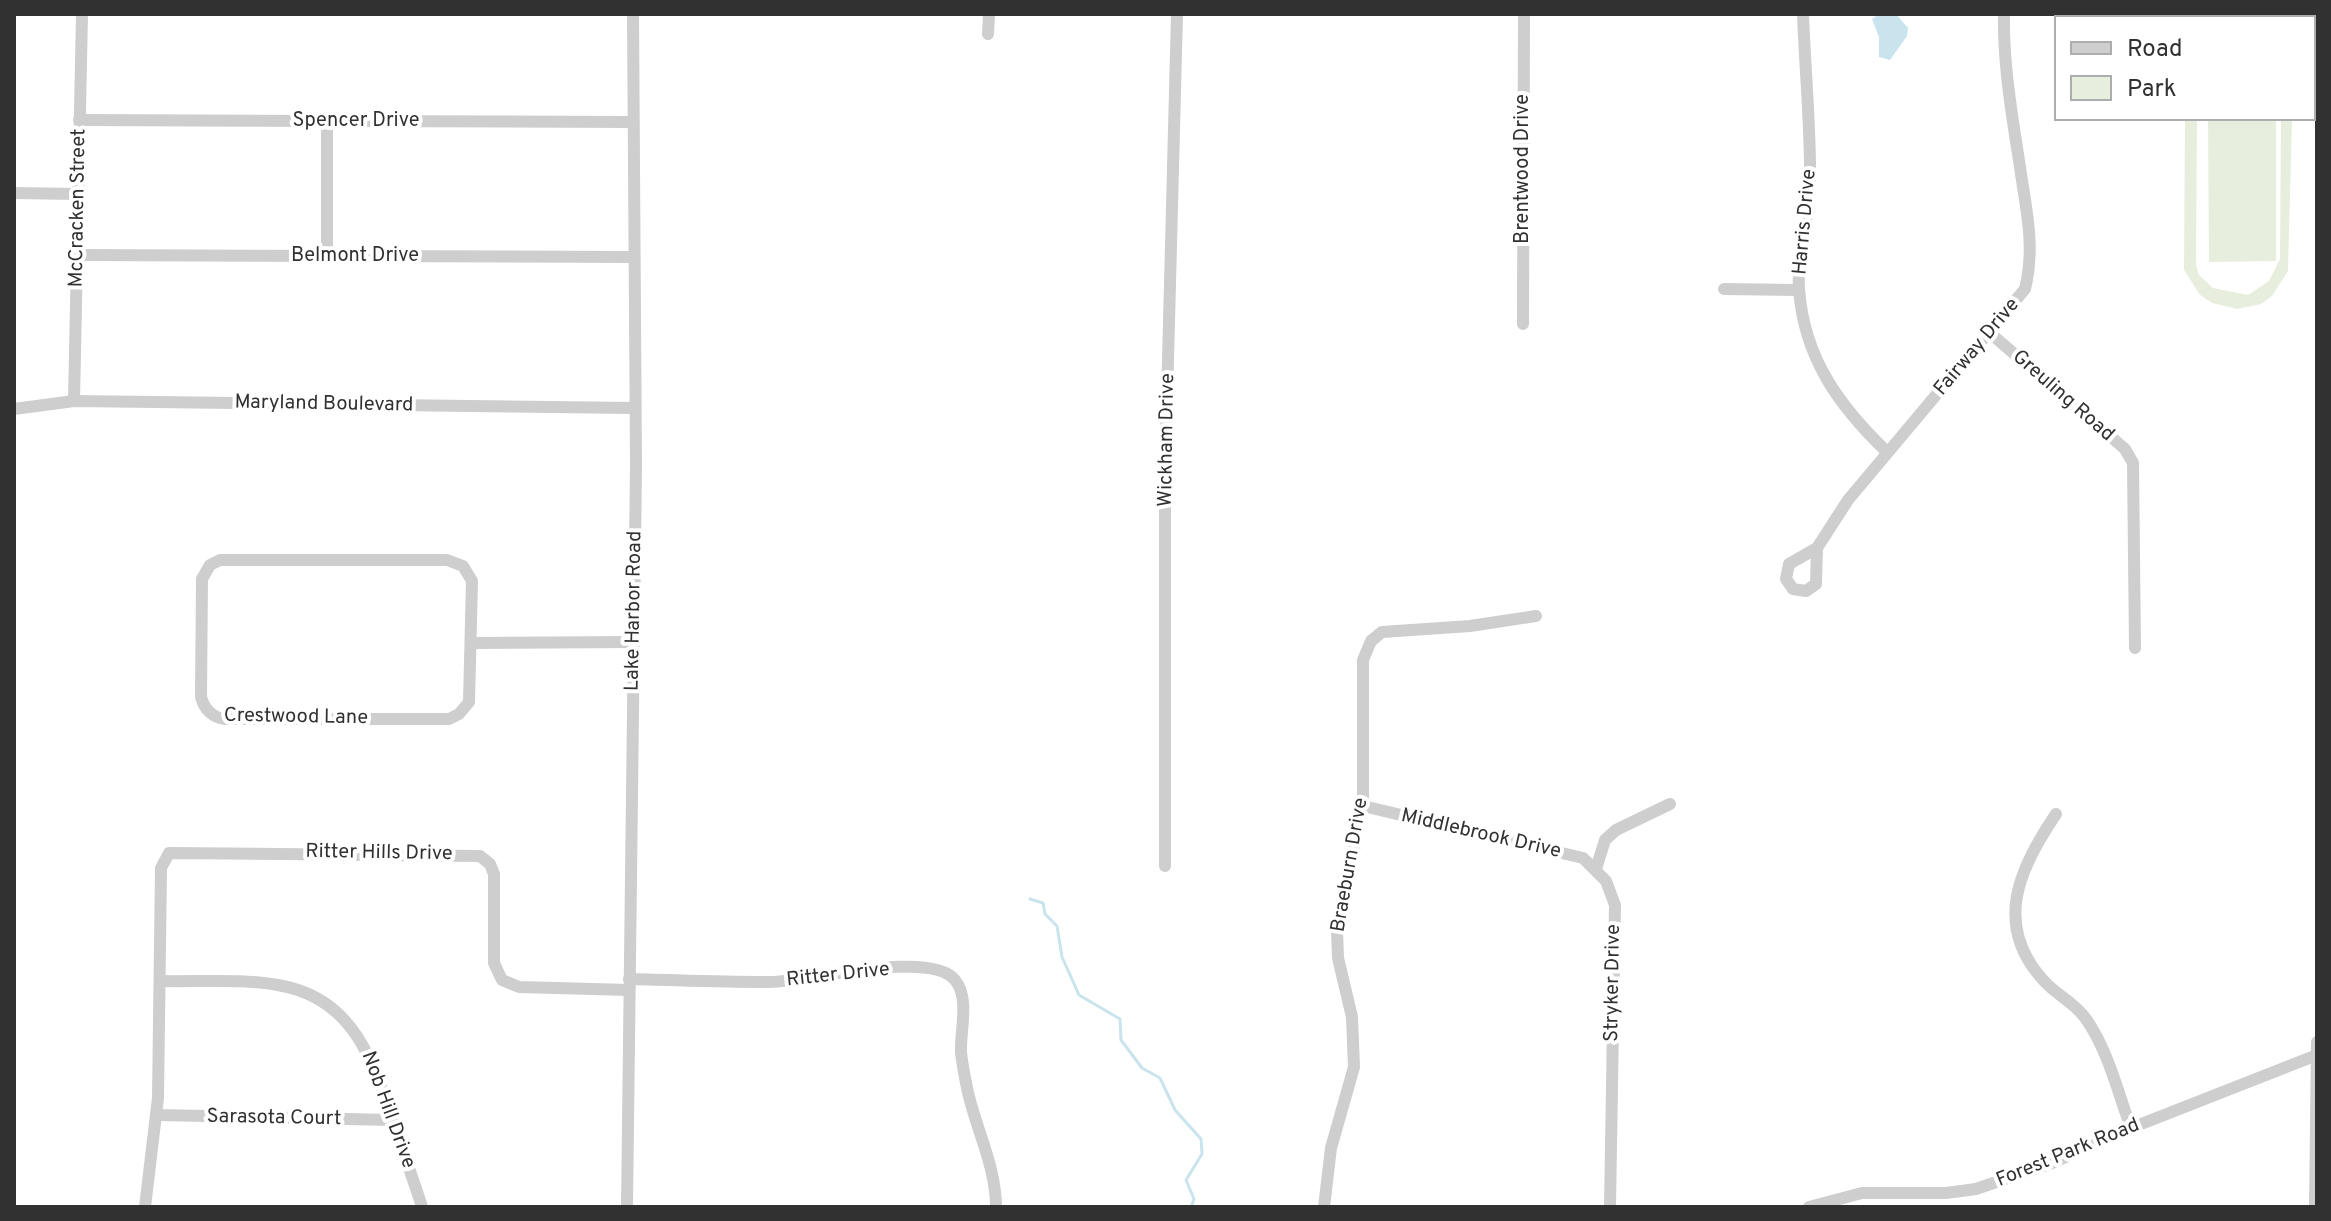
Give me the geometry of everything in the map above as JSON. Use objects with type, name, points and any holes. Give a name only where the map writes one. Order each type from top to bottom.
[{"type":"street","name":"McCracken Street","points":[[74,401],[82,14]]},
{"type":"street","name":"Lake Harbor Road","points":[[627,1207],[634,642],[633,14]]},
{"type":"street","points":[[988,34],[989,14]]},
{"type":"street","name":"Wickham Drive","points":[[1165,866],[1165,476],[1177,14]]},
{"type":"street","name":"Brentwood Drive","points":[[1523,324],[1524,14]]},
{"type":"street","name":"Harris Drive","points":[[1803,14],[1810,185],[1799,290],[1809,337],[1831,388],[1848,415],[1887,452]]},
{"type":"street","name":"Fairway Drive","points":[[1817,548],[1848,500],[2025,289],[2031,263],[2004,61],[2004,14]]},
{"type":"street","name":"Spencer Drive","points":[[79,120],[633,122]]},
{"type":"street","points":[[327,121],[327,256]]},
{"type":"street","points":[[14,193],[78,194]]},
{"type":"street","name":"Belmont Drive","points":[[77,255],[634,257]]},
{"type":"street","points":[[1724,289],[1799,290]]},
{"type":"street","name":"Greuling Road","points":[[1990,333],[2125,449],[2133,463],[2135,648]]},
{"type":"street","name":"Maryland Boulevard","points":[[14,409],[74,401],[635,408]]},
{"type":"street","name":"Crestwood Lane","points":[[220,560],[453,560],[463,566],[472,581],[472,643],[469,702],[459,714],[449,719],[219,718],[205,707],[201,697],[202,579],[207,569],[220,560]]},
{"type":"street","name":"Braeburn Drive","points":[[1324,1207],[1331,1148],[1354,1067],[1352,1017],[1338,958],[1337,930],[1363,806],[1363,660],[1371,641],[1382,632],[1470,626],[1536,616]]},
{"type":"street","points":[[472,643],[634,642]]},
{"type":"street","points":[[1596,869],[1605,840],[1616,830],[1670,804]]},
{"type":"street","name":"Middlebrook Drive","points":[[1363,806],[1583,858],[1596,869]]},
{"type":"street","points":[[2056,814],[2020,874],[2016,897],[2017,930],[2033,968],[2086,1018],[2131,1128]]},
{"type":"street","name":"Ritter Hills Drive","points":[[160,981],[164,859],[177,851],[480,856],[490,864],[494,874],[494,963],[502,980],[519,987],[629,984]]},
{"type":"street","name":"Stryker Drive","points":[[1596,869],[1606,881],[1615,905],[1610,1207]]},
{"type":"street","name":"Ritter Drive","points":[[629,984],[772,982],[863,968],[917,968],[952,976],[961,991],[961,1054],[996,1207]]},
{"type":"street","points":[[145,1207],[157,1115],[160,981]]},
{"type":"street","name":"Nob Hill Drive","points":[[160,981],[269,984],[294,989],[320,1000],[346,1020],[367,1049],[422,1207]]},
{"type":"street","points":[[2315,1207],[2317,1042]]},
{"type":"street","name":"Forest Park Road","points":[[1809,1207],[1862,1193],[1946,1193],[1976,1189],[2052,1163],[2131,1128],[2316,1056]]},
{"type":"street","name":"Sarasota Court","points":[[157,1115],[392,1120]]},
{"type":"green space","points":[[2185,120],[2197,120],[2196,265],[2199,275],[2213,288],[2248,295],[2269,281],[2280,259],[2281,120],[2292,120],[2288,271],[2272,296],[2261,304],[2237,309],[2212,303],[2200,295],[2184,270]]},
{"type":"green space","points":[[2208,120],[2276,120],[2276,261],[2209,262]]},
{"type":"water","points":[[1879,14],[1896,14],[1908,28],[1907,36],[1890,60],[1879,57],[1879,37],[1872,19]]},
{"type":"waterway","points":[[1030,899],[1043,903],[1045,914],[1057,926],[1062,957],[1079,995],[1120,1019],[1121,1040],[1142,1068],[1160,1078],[1175,1110],[1201,1139],[1202,1154],[1186,1180],[1194,1199],[1191,1207]]}]
